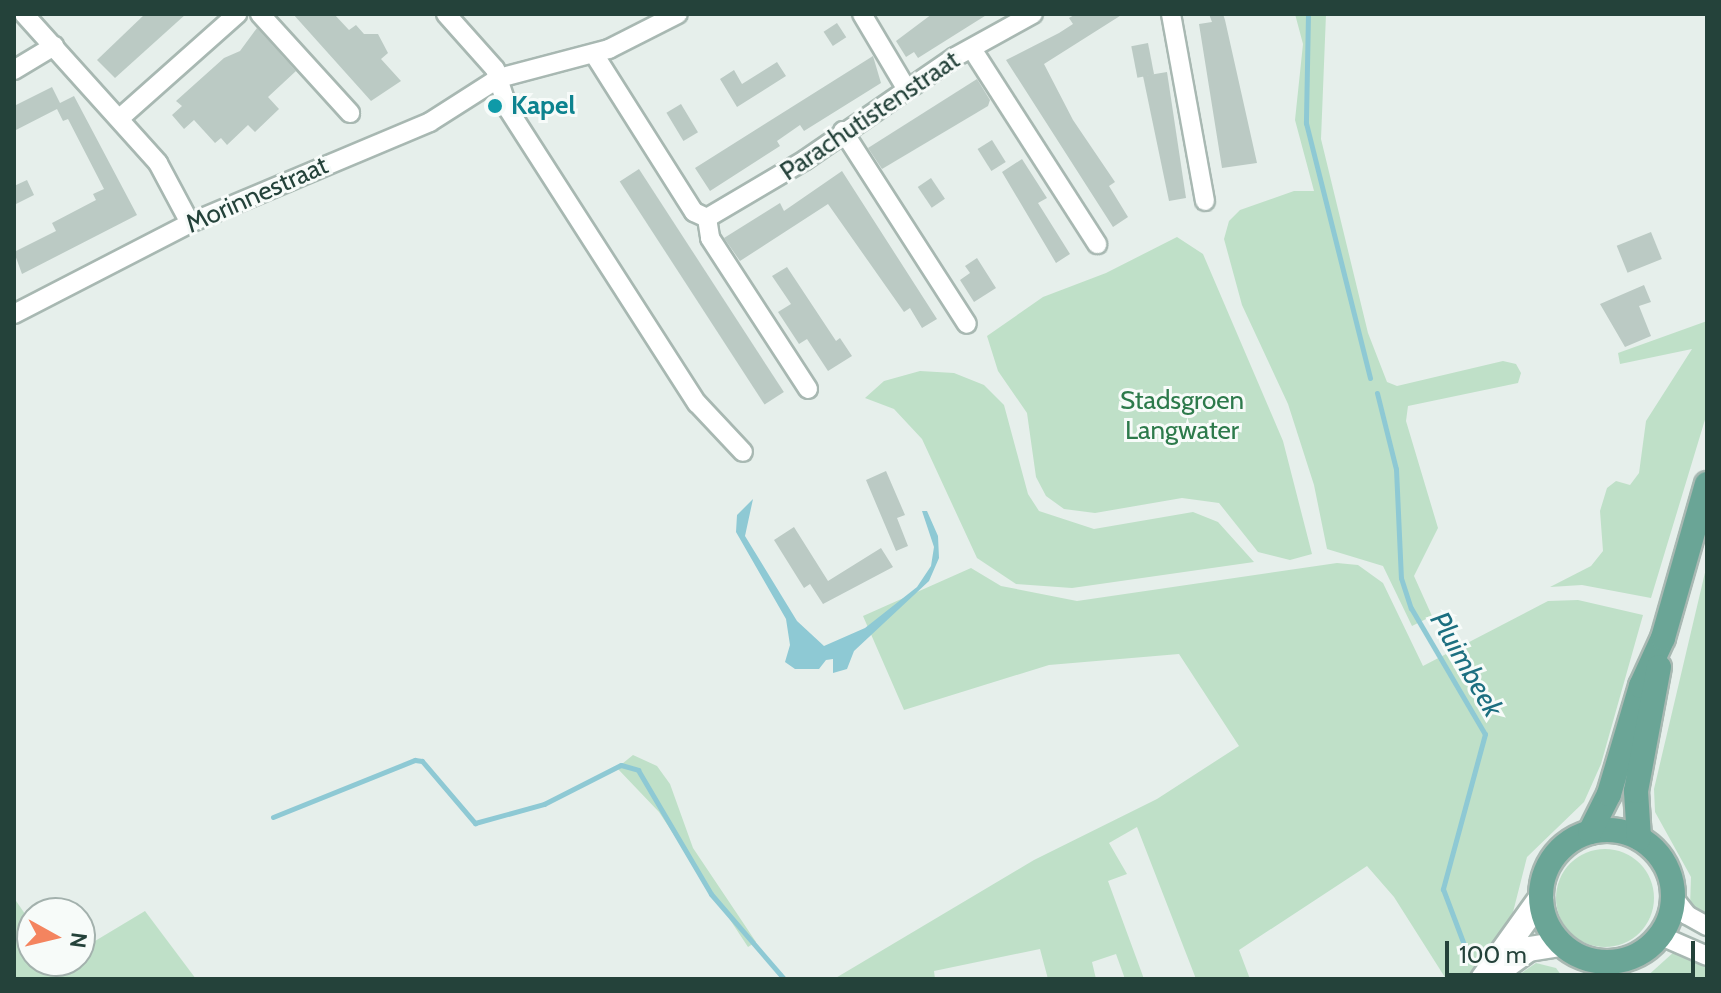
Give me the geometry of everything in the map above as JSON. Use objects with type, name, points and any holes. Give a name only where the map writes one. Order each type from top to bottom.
[{"type":"main road","points":[[1639,838],[1636,791],[1663,638],[1707,484]]},
{"type":"main road","points":[[1590,832],[1609,794],[1641,686],[1663,638]]},
{"type":"main road","points":[[1574,960],[1544,918],[1541,898],[1549,864],[1573,839],[1590,832],[1623,832],[1639,838],[1664,863],[1673,897],[1659,935],[1638,954],[1626,979]]},
{"type":"main road","points":[[1483,979],[1541,898]]},
{"type":"main road","points":[[1490,979],[1529,949],[1574,960],[1609,962],[1638,954]]},
{"type":"street","points":[[24,14],[158,163],[190,223]]},
{"type":"street","points":[[120,118],[237,14]]},
{"type":"street","points":[[260,14],[350,113]]},
{"type":"street","points":[[446,14],[499,78],[508,109],[697,403],[743,452]]},
{"type":"street","name":"Morinnestraat","points":[[14,314],[190,223],[430,122],[499,78],[594,54],[678,14]]},
{"type":"street","points":[[862,14],[906,88]]},
{"type":"street","name":"Parachutistenstraat","points":[[707,218],[781,175],[906,88],[1033,14]]},
{"type":"street","points":[[1171,14],[1205,201]]},
{"type":"street","points":[[14,70],[54,46]]},
{"type":"street","points":[[972,49],[1097,244]]},
{"type":"street","points":[[594,54],[694,212],[707,218],[710,238],[808,389]]},
{"type":"street","points":[[843,131],[967,324]]},
{"type":"street","points":[[1673,897],[1687,915],[1707,926]]},
{"type":"street","points":[[1659,935],[1707,956]]},
{"type":"green space","points":[[1295,14],[1326,14],[1321,139],[1368,333],[1387,382],[1397,386],[1503,361],[1516,364],[1521,373],[1518,383],[1408,406],[1406,421],[1438,528],[1414,576],[1432,616],[1412,626],[1383,566],[1327,549],[1314,485],[1288,404],[1242,305],[1224,239],[1229,221],[1240,210],[1294,191],[1314,191],[1295,120],[1303,44]]},
{"type":"green space","name":"Stadsgroen Langwater","points":[[1177,237],[1203,254],[1283,441],[1312,554],[1290,560],[1258,552],[1219,503],[1182,498],[1095,513],[1064,509],[1046,496],[1036,477],[1027,413],[998,371],[987,336],[1043,297],[1106,273]]},
{"type":"green space","points":[[1707,321],[1707,413],[1651,598],[1582,585],[1550,587],[1591,566],[1603,551],[1600,511],[1607,488],[1616,481],[1630,485],[1639,473],[1646,421],[1692,349],[1620,364],[1618,353]]},
{"type":"green space","points":[[920,371],[954,373],[984,385],[1004,405],[1028,494],[1039,511],[1094,529],[1193,512],[1218,522],[1254,562],[1072,588],[1016,584],[977,558],[922,439],[894,409],[865,398],[884,381]]},
{"type":"green space","points":[[1337,563],[1358,565],[1383,583],[1423,666],[1548,601],[1578,600],[1643,615],[1601,764],[1584,802],[1527,857],[1510,924],[1470,979],[1446,979],[1394,897],[1367,866],[1239,950],[1250,979],[1196,979],[1137,827],[1109,843],[1127,874],[1108,881],[1144,979],[1125,979],[1116,954],[1092,962],[1096,979],[1048,979],[1040,949],[934,971],[935,979],[834,979],[1034,860],[1157,799],[1239,746],[1179,654],[1049,665],[904,710],[863,616],[971,568],[1001,586],[1077,601]]},
{"type":"green space","points":[[1707,564],[1707,917],[1690,907],[1691,877],[1655,812],[1654,789]]},
{"type":"green space","points":[[633,755],[657,766],[670,784],[693,848],[756,942],[748,947],[659,812],[617,768]]},
{"type":"green space","points":[[1605,849],[1624,852],[1640,863],[1651,879],[1654,898],[1651,917],[1640,933],[1624,944],[1605,947],[1586,944],[1570,933],[1559,917],[1556,898],[1559,879],[1570,863],[1586,852]]},
{"type":"green space","points":[[14,898],[16,977],[96,977],[96,940],[145,911],[196,979],[14,979]]},
{"type":"green space","points":[[1675,951],[1707,965],[1707,979],[1644,979]]},
{"type":"green space","points":[[1536,963],[1556,968],[1564,979],[1513,979]]},
{"type":"water","points":[[753,499],[745,536],[797,621],[824,646],[865,628],[917,587],[931,566],[934,547],[922,511],[927,511],[938,536],[939,558],[929,581],[854,651],[847,669],[833,673],[833,659],[826,660],[819,669],[795,669],[785,662],[790,645],[786,619],[736,532],[737,515]]},
{"type":"building","points":[[145,14],[186,14],[115,78],[97,60]]},
{"type":"building","points":[[293,14],[334,14],[349,30],[356,25],[364,34],[378,34],[388,53],[381,59],[401,81],[371,101]]},
{"type":"building","points":[[932,14],[988,14],[918,58],[914,52],[906,57],[896,41]]},
{"type":"building","points":[[1076,14],[1123,14],[1044,64],[1073,120],[1115,182],[1109,186],[1128,217],[1113,227],[1006,60],[1073,24],[1069,18]]},
{"type":"building","points":[[1209,14],[1223,14],[1225,20],[1257,163],[1222,168],[1199,24],[1212,22]]},
{"type":"building","points":[[837,23],[846,37],[833,46],[824,32]]},
{"type":"building","points":[[257,28],[296,71],[268,97],[279,109],[255,132],[248,125],[227,145],[221,138],[215,143],[194,120],[184,129],[172,115],[182,106],[176,101],[224,58],[240,51]]},
{"type":"building","points":[[1148,43],[1154,74],[1137,78],[1131,46]]},
{"type":"building","points":[[873,56],[881,83],[804,131],[800,125],[777,141],[780,146],[710,191],[695,168]]},
{"type":"building","points":[[777,62],[786,76],[737,107],[720,79],[734,70],[742,84]]},
{"type":"building","points":[[1167,72],[1186,198],[1169,201],[1143,76]]},
{"type":"building","points":[[977,79],[990,100],[988,106],[882,169],[868,148]]},
{"type":"building","points":[[52,87],[60,103],[74,96],[137,215],[22,274],[14,252],[56,231],[52,223],[96,200],[93,194],[104,189],[68,119],[63,121],[57,109],[14,131],[14,106]]},
{"type":"building","points":[[681,104],[698,132],[683,141],[666,113]]},
{"type":"building","points":[[992,140],[1006,162],[991,171],[978,149]]},
{"type":"building","points":[[1022,159],[1047,198],[1038,203],[1070,254],[1056,263],[1002,172]]},
{"type":"building","points":[[639,169],[784,392],[765,405],[620,182]]},
{"type":"building","points":[[842,171],[937,319],[922,328],[910,308],[904,312],[828,204],[740,261],[724,238],[780,203],[784,211]]},
{"type":"building","points":[[931,178],[945,199],[932,208],[918,187]]},
{"type":"building","points":[[27,180],[34,195],[14,205],[14,186]]},
{"type":"building","points":[[1651,232],[1662,259],[1628,273],[1617,246]]},
{"type":"building","points":[[977,258],[996,288],[974,302],[960,280],[970,273],[965,266]]},
{"type":"building","points":[[787,267],[836,341],[840,338],[852,356],[828,371],[807,339],[799,344],[778,312],[791,304],[772,276]]},
{"type":"building","points":[[1644,285],[1651,302],[1639,306],[1651,336],[1625,347],[1600,304]]},
{"type":"building","points":[[886,471],[905,515],[897,518],[908,546],[896,551],[866,480]]},
{"type":"building","points":[[794,527],[828,581],[881,548],[893,567],[823,604],[810,584],[804,588],[774,540]]},
{"type":"waterway","name":"Pluimbeek","points":[[1308,14],[1306,123],[1370,378]]},
{"type":"waterway","name":"Pluimbeek","points":[[1377,393],[1396,469],[1401,578],[1411,608],[1485,734],[1443,889],[1466,950]]},
{"type":"waterway","points":[[273,817],[415,760],[422,761],[475,823],[544,804],[621,765],[638,770],[711,894],[784,979]]},
{"type":"place","name":"Kapel","points":[[495,106]]}]
